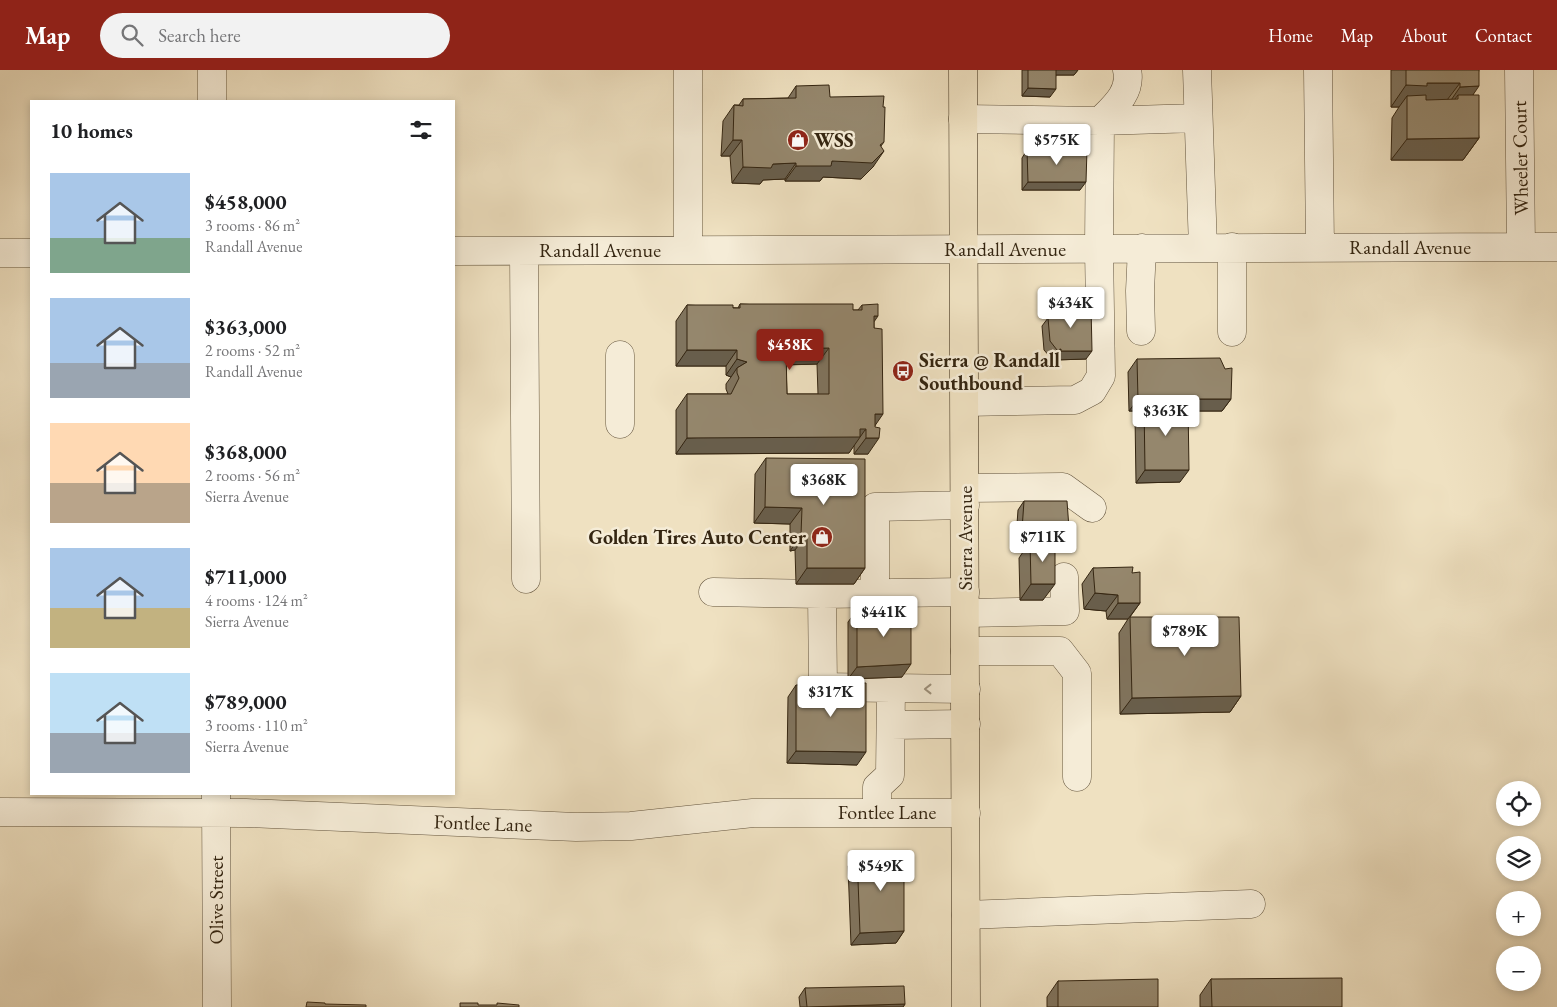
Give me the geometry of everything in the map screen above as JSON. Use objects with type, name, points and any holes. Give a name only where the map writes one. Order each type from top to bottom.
[{"type":"main road","name":"Sierra Avenue","points":[[963,70],[966,1007]]},
{"type":"street","points":[[212,70],[212,100]]},
{"type":"street","points":[[688,70],[688,250]]},
{"type":"street","points":[[965,402],[1075,400],[1092,391],[1101,376],[1100,121],[1122,100],[1129,76],[1127,70]]},
{"type":"street","points":[[1197,70],[1197,118],[1203,248]]},
{"type":"street","points":[[1318,70],[1320,247]]},
{"type":"street","name":"Wheeler Court","points":[[1519,70],[1520,246]]},
{"type":"street","points":[[963,119],[1100,121],[1197,118]]},
{"type":"street","points":[[1232,247],[1232,332]]},
{"type":"street","name":"Randall Avenue","points":[[455,251],[1557,247]]},
{"type":"street","points":[[1141,331],[1142,248]]},
{"type":"street","points":[[524,251],[526,579]]},
{"type":"street","points":[[0,254],[30,253]]},
{"type":"street","points":[[620,355],[620,424]]},
{"type":"street","points":[[875,593],[875,507],[1063,487],[1092,508]]},
{"type":"street","points":[[713,592],[875,593],[1065,611],[1064,577]]},
{"type":"street","points":[[822,594],[822,687],[966,689]]},
{"type":"street","points":[[965,651],[1060,651],[1077,673],[1077,777]]},
{"type":"street","points":[[877,812],[877,787],[890,775],[891,688]]},
{"type":"street","points":[[891,725],[966,724]]},
{"type":"street","name":"Fontlee Lane","points":[[0,812],[216,803],[602,827],[631,826],[753,812],[966,812]]},
{"type":"street","name":"Olive Street","points":[[216,803],[217,1007]]},
{"type":"street","points":[[966,915],[1251,904]]},
{"type":"building","points":[[1028,70],[1056,70],[1056,89],[1028,88]]},
{"type":"building","points":[[1406,70],[1479,70],[1479,86],[1460,87],[1460,83],[1427,83],[1427,86],[1406,85]]},
{"type":"building","name":"WSS","points":[[829,85],[830,97],[884,96],[884,142],[880,145],[884,151],[872,163],[832,161],[831,166],[796,166],[796,163],[773,164],[771,168],[743,167],[742,140],[733,140],[734,105],[743,106],[743,99],[796,98],[796,86]]},
{"type":"building","points":[[1426,95],[1426,100],[1458,99],[1458,95],[1479,95],[1479,138],[1407,139],[1407,96]]},
{"type":"building","points":[[1087,149],[1086,182],[1028,182],[1027,150]]},
{"type":"building","points":[[740,304],[853,304],[853,310],[862,310],[862,305],[878,304],[878,316],[874,316],[874,328],[882,329],[883,414],[875,414],[875,427],[880,428],[879,438],[866,438],[866,429],[860,429],[860,437],[687,438],[687,394],[731,394],[739,378],[737,368],[747,362],[737,359],[737,350],[687,350],[687,305],[733,305],[733,308],[740,308]],"holes":[[[829,348],[829,394],[787,394],[786,349]]]},
{"type":"building","points":[[1091,306],[1092,351],[1057,350],[1050,341],[1048,318],[1057,310],[1060,310],[1061,307]]},
{"type":"building","points":[[1220,358],[1225,369],[1232,368],[1231,399],[1138,399],[1137,359]]},
{"type":"building","points":[[1144,404],[1188,404],[1189,470],[1145,470]]},
{"type":"building","name":"Golden Tires Auto Center","points":[[766,458],[865,459],[865,568],[807,568],[807,534],[801,535],[802,508],[765,507]]},
{"type":"building","points":[[1024,501],[1067,501],[1070,542],[1030,542],[1029,544],[1021,544]]},
{"type":"building","points":[[1030,542],[1055,542],[1055,584],[1031,584]]},
{"type":"building","points":[[1133,567],[1132,573],[1140,572],[1140,603],[1118,603],[1118,595],[1095,593],[1093,568]]},
{"type":"building","points":[[857,610],[911,610],[911,664],[857,667]]},
{"type":"building","points":[[1130,617],[1239,617],[1241,696],[1132,698]]},
{"type":"building","points":[[866,683],[866,752],[796,751],[796,685]]},
{"type":"building","points":[[904,852],[904,931],[860,933],[857,854]]},
{"type":"building","points":[[1342,978],[1342,1007],[1212,1007],[1211,979]]},
{"type":"building","points":[[1158,979],[1158,1007],[1058,1007],[1058,981]]},
{"type":"building","points":[[904,986],[905,1004],[807,1007],[805,988]]},
{"type":"building","points":[[307,1002],[366,1005],[366,1007],[306,1007]]},
{"type":"building","points":[[460,1003],[497,1005],[497,1003],[519,1005],[519,1007],[460,1007]]},
{"type":"place","name":"WSS","points":[[798,140]]},
{"type":"place","name":"Sierra @ Randall Southbound","points":[[903,371]]},
{"type":"place","name":"Golden Tires Auto Center","points":[[822,537]]}]
